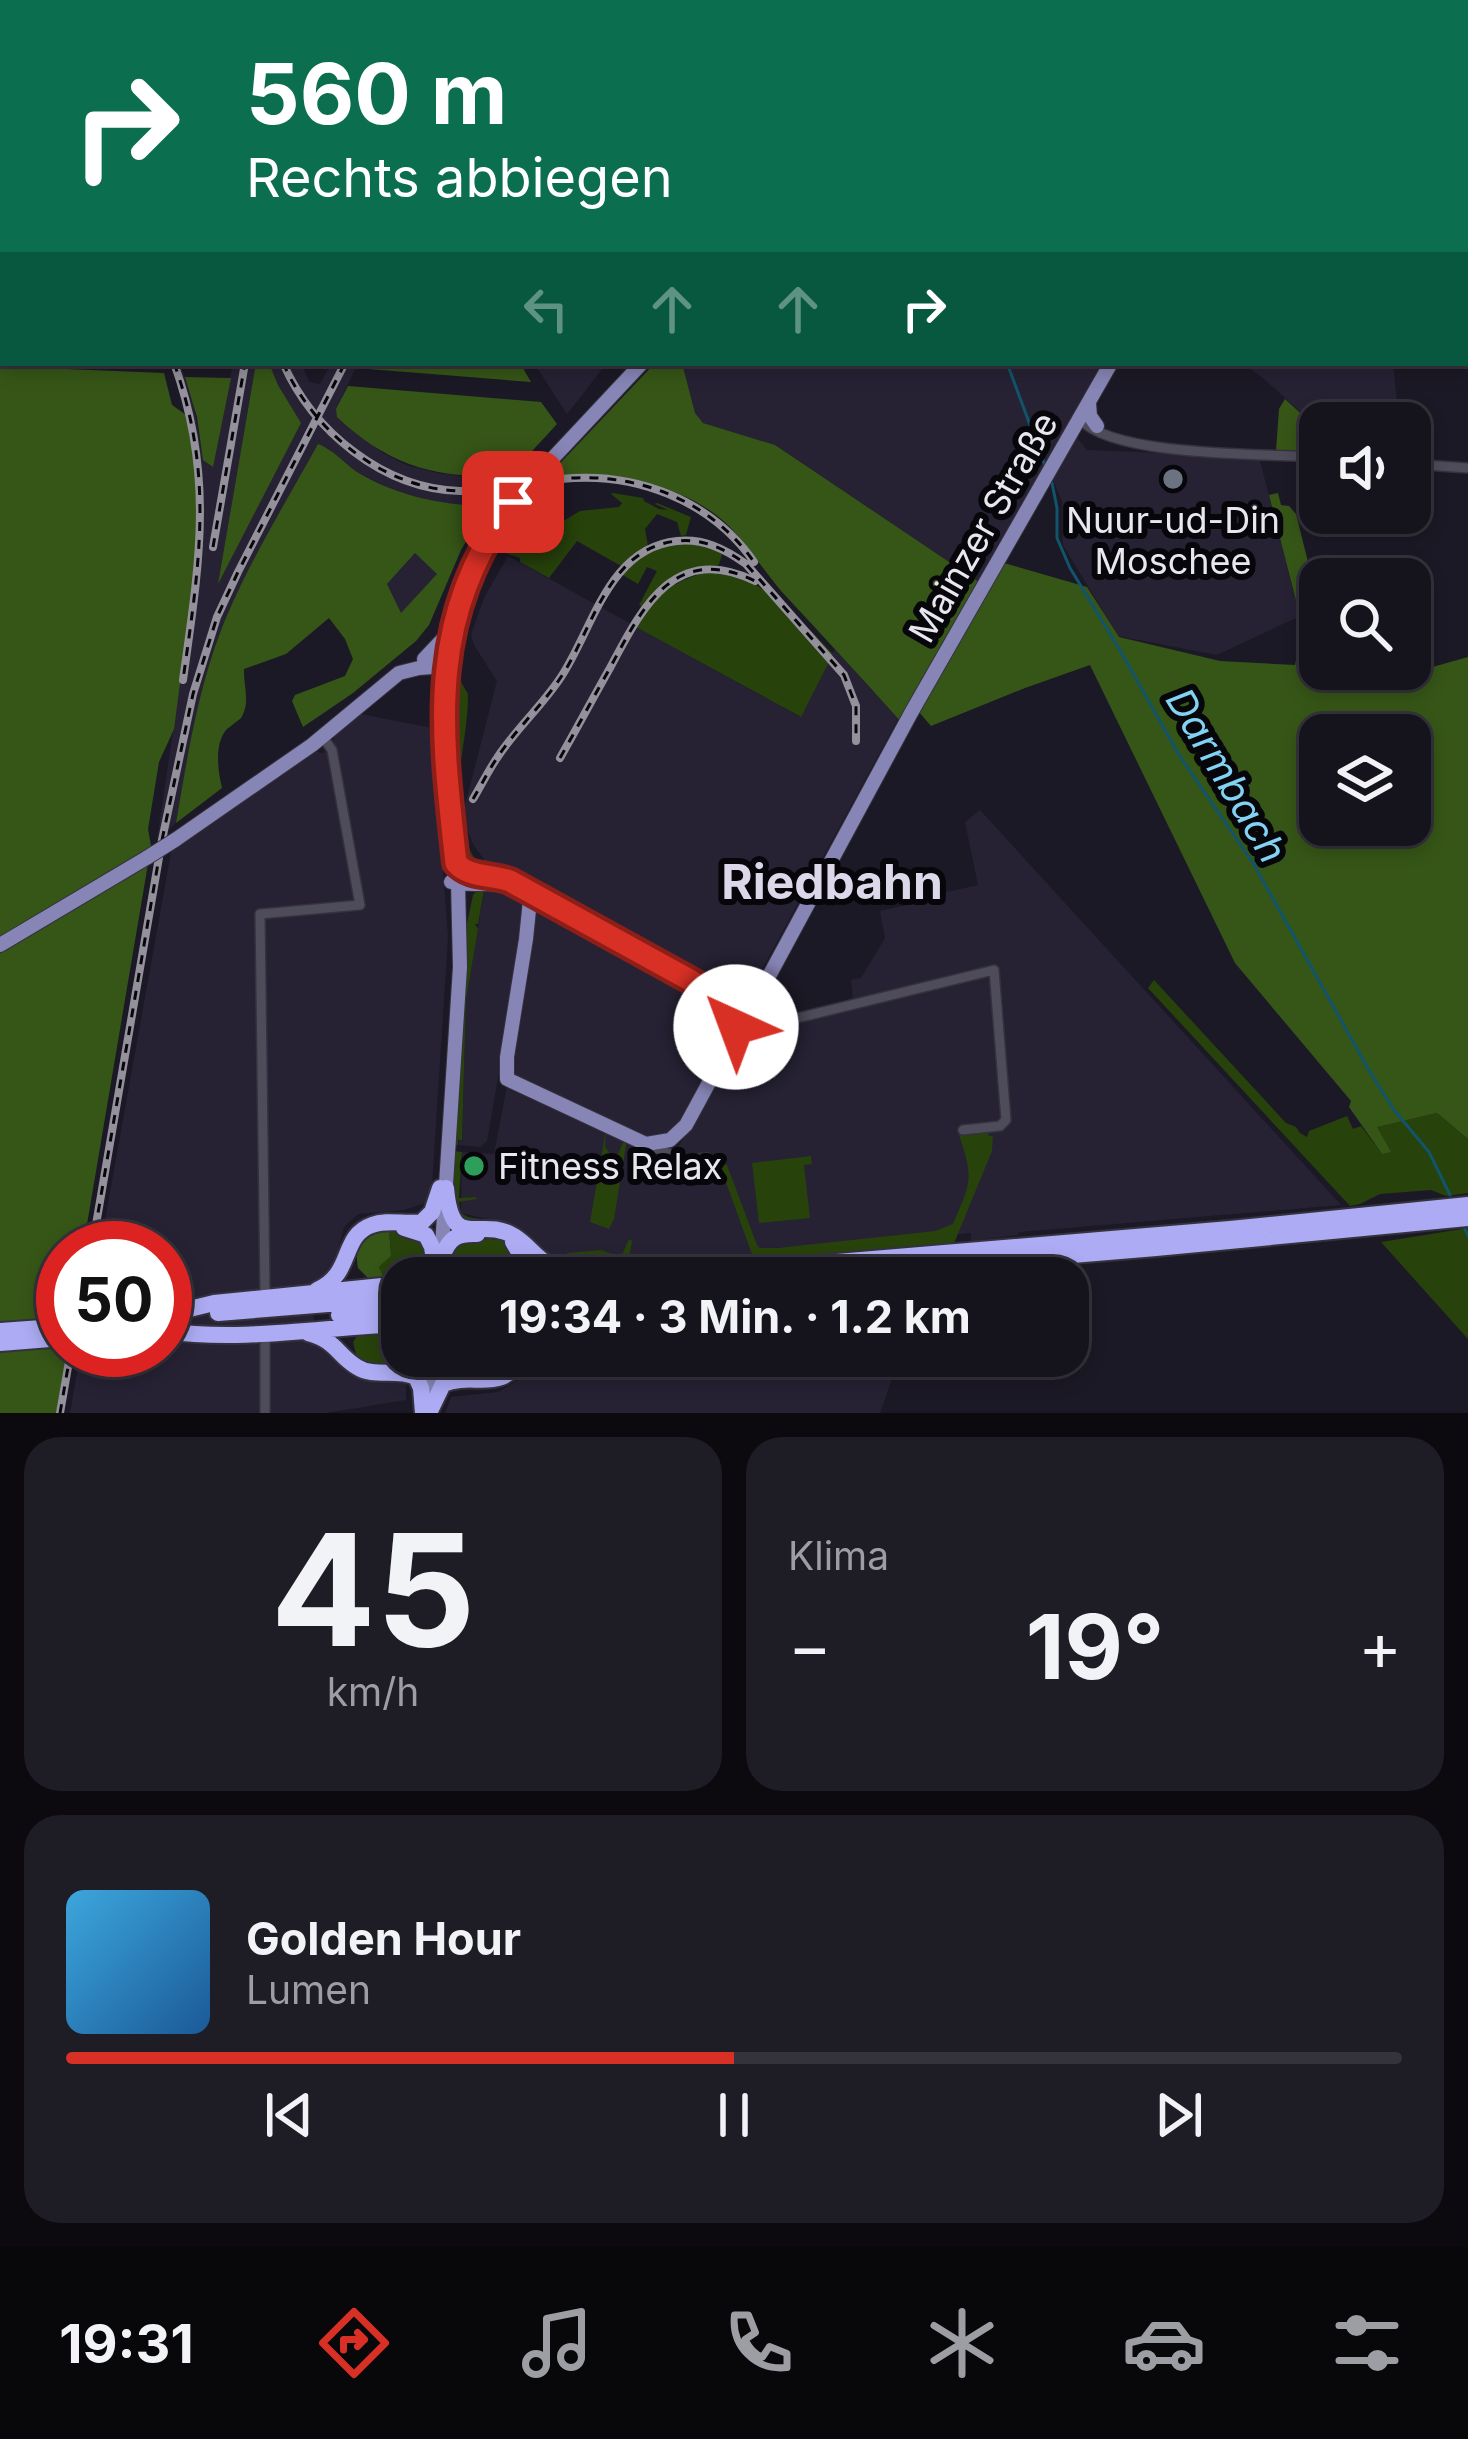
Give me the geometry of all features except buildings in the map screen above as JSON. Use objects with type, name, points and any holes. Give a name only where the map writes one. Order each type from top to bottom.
[{"type":"highway","points":[[289,1295],[319,1290],[333,1281],[352,1242],[365,1228],[422,1222],[443,1188]]},
{"type":"highway","points":[[443,1188],[450,1216],[460,1226],[509,1234],[538,1257]]},
{"type":"highway","points":[[901,1257],[1468,1205]]},
{"type":"highway","points":[[1047,1257],[1468,1218]]},
{"type":"highway","points":[[381,1285],[368,1282],[354,1269],[355,1247],[366,1233],[382,1227],[416,1230],[430,1240],[434,1257]]},
{"type":"highway","points":[[442,1257],[449,1241],[458,1235],[512,1240],[519,1257]]},
{"type":"highway","points":[[192,1309],[289,1295],[381,1290]]},
{"type":"highway","points":[[192,1314],[381,1291]]},
{"type":"highway","points":[[192,1328],[381,1312]]},
{"type":"highway","points":[[271,1335],[381,1325]]},
{"type":"highway","points":[[381,1326],[353,1335],[350,1349],[356,1361],[381,1367]]},
{"type":"highway","points":[[0,1331],[36,1329]]},
{"type":"highway","points":[[192,1334],[306,1333],[326,1340],[362,1370],[410,1373],[421,1388],[426,1413]]},
{"type":"highway","points":[[0,1343],[36,1340]]},
{"type":"highway","points":[[426,1413],[443,1384],[502,1377]]},
{"type":"main road","points":[[438,1257],[461,937],[436,664],[465,568],[490,523],[514,490],[635,366]]},
{"type":"main road","points":[[436,664],[495,526],[635,366]]},
{"type":"main road","name":"Mainzer Straße","points":[[686,1125],[1047,475],[1071,434],[1089,425],[1089,403],[1109,366]]},
{"type":"main road","points":[[322,743],[399,673],[436,664]]},
{"type":"main road","points":[[0,945],[148,857],[289,760],[322,743],[395,669],[436,664]]},
{"type":"main road","points":[[456,877],[506,880],[726,1000],[756,1000]]},
{"type":"main road","points":[[446,1147],[456,877]]},
{"type":"main road","points":[[482,878],[512,887],[530,902],[507,1079],[653,1147],[686,1125]]},
{"type":"main road","points":[[461,937],[472,893],[482,878]]},
{"type":"main road","points":[[526,939],[535,907],[548,903]]},
{"type":"main road","points":[[726,1000],[756,1000]]},
{"type":"main road","points":[[726,1000],[736,1018],[731,1042]]},
{"type":"main road","points":[[426,1413],[429,1377]]},
{"type":"street","points":[[1089,425],[1118,440],[1144,446],[1299,456]]},
{"type":"street","points":[[1431,465],[1468,468]]},
{"type":"street","points":[[265,1293],[260,914],[361,905],[334,763],[322,743]]},
{"type":"street","points":[[756,1000],[770,1022],[784,1021],[994,970],[1005,1122],[963,1130]]},
{"type":"street","points":[[673,1156],[686,1125]]},
{"type":"street","points":[[653,1147],[684,1160],[707,1158]]},
{"type":"street","points":[[266,1413],[271,1335]]},
{"type":"shaded area","points":[[173,366],[181,366],[192,395],[203,459],[212,467],[232,366],[255,366],[219,578],[301,423],[270,366],[302,366],[309,382],[320,384],[329,366],[357,366],[336,409],[381,452],[437,473],[509,476],[487,506],[439,503],[395,491],[318,445],[221,630],[205,680],[176,823],[157,840],[186,644],[199,513],[183,395]]},
{"type":"shaded area","points":[[536,366],[605,366],[567,414]]},
{"type":"shaded area","points":[[683,366],[1102,366],[979,582],[775,445],[703,423],[695,413]]},
{"type":"shaded area","points":[[1246,366],[1393,366],[1397,402],[1299,402],[1299,411]]},
{"type":"shaded area","points":[[1077,438],[1087,450],[1259,457],[1299,616],[1217,655],[1118,636],[1063,545],[1062,501],[1052,478]]},
{"type":"shaded area","points":[[415,553],[438,574],[401,614],[387,584]]},
{"type":"shaded area","points":[[508,556],[800,717],[835,649],[898,719],[748,995],[736,998],[500,873],[473,844],[464,809],[497,681],[471,635],[484,598]]},
{"type":"shaded area","points":[[361,714],[432,728],[448,937],[431,1201],[404,1210],[358,1214],[344,1227],[332,1274],[310,1289],[317,1343],[353,1376],[406,1382],[406,1400],[326,1413],[70,1413],[76,1377],[192,1377],[192,1221],[105,1221],[172,847],[306,756],[333,747],[334,736]]},
{"type":"shaded area","points":[[980,810],[1341,1205],[1019,1232],[971,1241],[971,1233],[731,1257],[616,1257],[607,1252],[593,1257],[551,1257],[504,1223],[461,1213],[462,1152],[494,1154],[507,1086],[682,1163],[676,1151],[743,1034],[766,1029],[778,1017],[853,1000],[851,980],[861,978],[885,938],[880,911],[978,885],[965,822]]},
{"type":"shaded area","points":[[485,885],[526,900],[502,1067],[487,1141],[480,1147],[459,1145],[459,1141],[466,1000]]},
{"type":"shaded area","points":[[540,905],[558,915],[562,923],[573,922],[728,1011],[733,1030],[674,1134],[654,1141],[513,1079],[508,1071]]},
{"type":"shaded area","points":[[893,1377],[880,1413],[445,1413],[451,1397],[498,1392],[520,1379]]},
{"type":"green space","points":[[0,366],[164,373],[172,405],[186,415],[199,513],[174,729],[159,762],[148,829],[151,846],[88,1221],[36,1221],[36,1321],[0,1324]]},
{"type":"green space","points":[[255,366],[270,366],[301,423],[218,584]]},
{"type":"green space","points":[[522,366],[531,382],[356,368]]},
{"type":"green space","points":[[652,366],[683,366],[695,413],[703,423],[775,445],[979,582],[901,722],[711,511],[644,483],[547,477]]},
{"type":"green space","points":[[185,377],[231,378],[213,467],[203,460]]},
{"type":"green space","points":[[348,386],[541,402],[557,424],[509,476],[437,472],[376,448],[337,417],[336,409]]},
{"type":"green space","points":[[1285,399],[1299,412],[1299,452],[1276,451],[1279,409]]},
{"type":"green space","points":[[318,444],[357,472],[404,493],[487,506],[461,550],[429,625],[416,641],[303,727],[292,701],[295,695],[345,676],[353,659],[329,618],[286,654],[244,669],[244,712],[220,743],[222,788],[176,823],[199,703],[220,633],[253,561]],"holes":[[[415,553],[437,574],[401,613],[387,584]]]},
{"type":"green space","points":[[613,493],[643,498],[659,509],[668,510],[655,504],[691,517],[686,535],[681,536],[677,522],[657,514],[645,529],[648,546],[621,566],[577,541],[549,578],[505,553],[542,502],[555,503],[546,508],[541,531],[545,532],[580,511],[619,507],[622,503]]},
{"type":"green space","points":[[1278,493],[1281,505],[1296,514],[1307,558],[1299,558],[1299,612],[1269,495]]},
{"type":"green space","points":[[681,542],[723,552],[718,567],[675,577],[643,607],[639,605],[657,571],[647,567],[638,584],[621,574],[648,552]]},
{"type":"green space","points":[[1004,563],[1087,587],[1119,637],[1220,661],[1295,665],[1299,646],[1299,690],[1431,690],[1431,667],[1468,657],[1468,1139],[1437,1113],[1377,1127],[1391,1152],[1382,1154],[1349,1107],[1351,1101],[1235,963],[1090,665],[931,726],[919,712]]},
{"type":"green space","points":[[710,572],[763,589],[833,654],[801,717],[636,627],[666,590]]},
{"type":"green space","points":[[450,676],[460,680],[468,694],[458,806],[469,848],[483,870],[462,866],[448,751]]},
{"type":"green space","points":[[479,888],[512,891],[484,890],[475,924],[466,1000],[462,1140],[455,1145],[466,928]]},
{"type":"green space","points":[[1154,980],[1286,1123],[1307,1137],[1309,1131],[1347,1116],[1353,1129],[1361,1126],[1382,1154],[1376,1127],[1437,1113],[1468,1139],[1468,1193],[1380,1194],[1350,1206],[1148,988]]},
{"type":"green space","points":[[606,1129],[605,1147],[612,1156],[627,1139],[609,1229],[590,1222]]},
{"type":"green space","points":[[988,1132],[993,1136],[992,1151],[953,1246],[753,1257],[724,1177],[712,1165],[727,1165],[760,1248],[935,1231],[953,1224],[967,1189],[967,1162],[959,1135]]},
{"type":"green space","points":[[453,1151],[462,1152],[459,1198],[477,1199],[459,1202],[461,1213],[504,1223],[549,1257],[455,1220]]},
{"type":"green space","points":[[811,1156],[812,1164],[804,1165],[810,1218],[759,1223],[752,1163]]},
{"type":"green space","points":[[1468,1228],[1468,1339],[1381,1242]]},
{"type":"green space","points":[[389,1230],[408,1231],[429,1248],[428,1257],[391,1256]]},
{"type":"green space","points":[[389,1230],[391,1256],[381,1257],[381,1278],[368,1278],[358,1268],[360,1247],[374,1234]]},
{"type":"green space","points":[[465,1236],[508,1241],[512,1257],[448,1257]]},
{"type":"green space","points":[[629,1239],[629,1257],[621,1257]]},
{"type":"green space","points":[[601,1250],[621,1257],[567,1257],[567,1253]]},
{"type":"green space","points":[[381,1330],[381,1365],[357,1358],[353,1342],[359,1333]]},
{"type":"green space","points":[[36,1348],[36,1377],[63,1377],[56,1413],[0,1413],[0,1351]]},
{"type":"waterway","name":"Darmbach","points":[[1008,366],[1046,468]]},
{"type":"waterway","name":"Darmbach","points":[[1052,483],[1057,538],[1070,568],[1179,755],[1253,863],[1370,1072],[1429,1152],[1450,1195]]},
{"type":"waterway","name":"Darmbach","points":[[1464,1227],[1468,1236]]},
{"type":"railway","points":[[175,366],[195,444],[200,521],[183,680]]},
{"type":"railway","points":[[213,547],[244,366]]},
{"type":"railway","points":[[285,366],[312,411],[332,433],[378,468],[404,480],[460,491],[589,478],[643,485],[694,506],[736,540],[754,562]]},
{"type":"railway","points":[[97,1221],[162,840],[193,694],[217,617],[343,366]]},
{"type":"railway","points":[[473,799],[504,748],[561,677],[618,574],[634,558],[677,541],[713,546],[746,564],[844,675],[856,706],[856,741]]},
{"type":"railway","points":[[560,758],[635,624],[664,587],[703,570],[727,571],[755,581]]},
{"type":"railway","points":[[60,1413],[66,1377]]},
{"type":"place","name":"Nuur-ud-Din Moschee","points":[[1173,479]]},
{"type":"place","name":"Fitness Relax","points":[[474,1166]]},
{"type":"district","name":"Riedbahn","points":[[832,881]]},
{"type":"route","points":[[513,502],[472,569],[446,666],[443,729],[456,863],[466,872],[510,881],[726,1000],[736,1027]]}]
